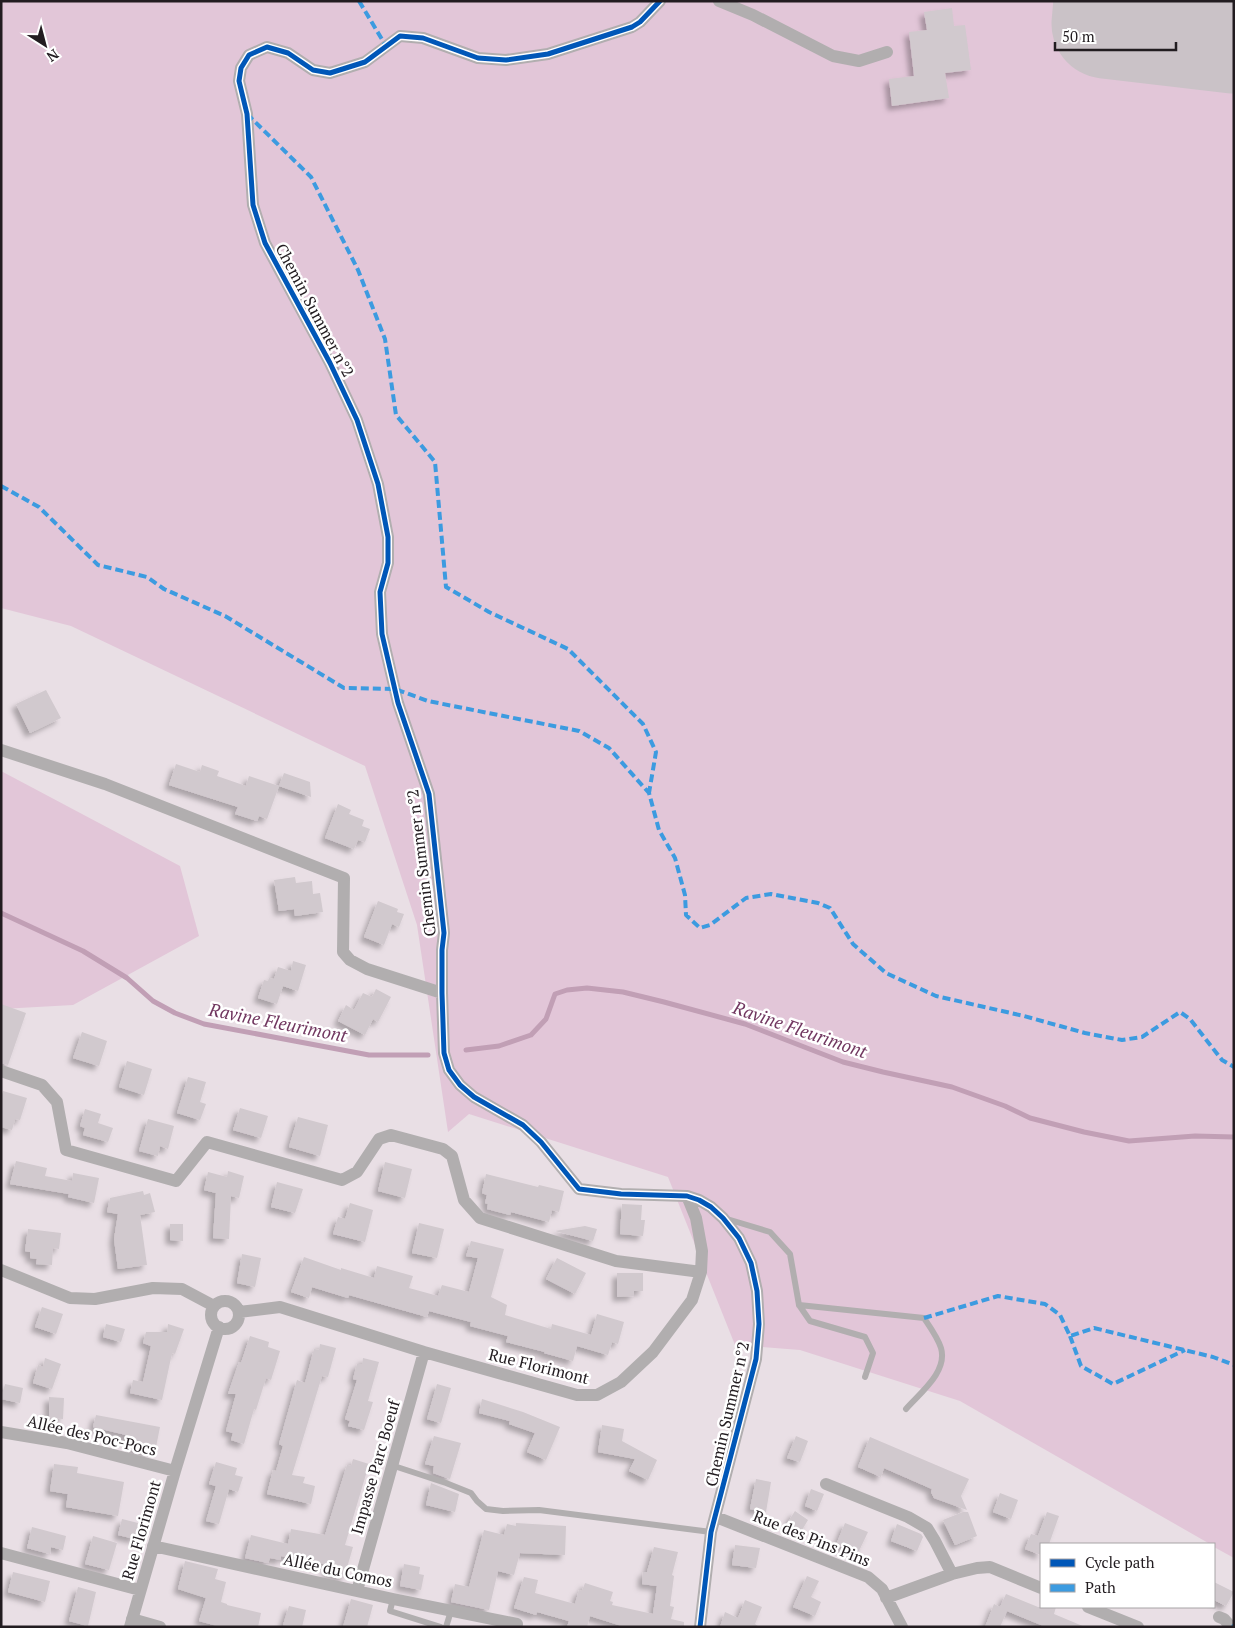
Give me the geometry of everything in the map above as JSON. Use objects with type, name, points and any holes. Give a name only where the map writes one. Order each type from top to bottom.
[{"type":"street","name":"Chemin Summer n°2","points":[[660,1],[640,22],[624,31],[548,54],[506,60],[478,58],[423,38],[400,36],[365,62],[330,73],[313,70],[288,52],[266,47],[249,54],[242,68],[239,81],[247,114],[253,205],[265,243],[330,363],[357,420],[378,484],[388,537],[388,563],[380,592],[382,634],[398,703],[429,794],[444,932],[442,993],[444,1053],[448,1070],[460,1086],[474,1097],[523,1125],[541,1142],[579,1188],[621,1194],[687,1196],[711,1207],[723,1218],[739,1238],[751,1263],[757,1291],[759,1324],[756,1359],[711,1532],[700,1627]]},
{"type":"street","points":[[719,1],[753,15],[833,56],[859,61],[887,52]]},
{"type":"street","points":[[1,750],[105,784],[344,878],[343,952],[350,960],[367,969],[442,993]]},
{"type":"street","points":[[1,1071],[42,1085],[57,1102],[66,1150],[176,1181],[207,1142],[342,1180],[357,1172],[379,1139],[391,1135],[443,1149],[452,1156],[464,1200],[480,1218],[616,1261],[701,1272]]},
{"type":"street","name":"Rue Florimont","points":[[239,1312],[280,1307],[424,1352],[577,1395],[597,1395],[621,1382],[653,1352],[692,1300],[701,1272],[700,1237],[687,1196]]},
{"type":"street","points":[[1,1270],[70,1298],[95,1299],[153,1288],[182,1289],[214,1306]]},
{"type":"street","points":[[227,1301],[236,1306],[239,1312],[239,1317],[233,1326],[219,1328],[214,1323],[211,1312],[217,1303],[227,1301]]},
{"type":"street","name":"Rue Florimont","points":[[131,1623],[219,1328]]},
{"type":"street","name":"Impasse Parc Boeuf","points":[[357,1591],[424,1352]]},
{"type":"street","name":"Allée des Poc-Pocs","points":[[1,1432],[67,1443],[175,1471]]},
{"type":"street","points":[[826,1484],[908,1517],[926,1528],[952,1574]]},
{"type":"street","name":"Rue des Pins Pins","points":[[716,1517],[868,1577],[882,1590],[902,1627]]},
{"type":"street","name":"Allée du Comos","points":[[154,1546],[393,1599],[517,1624]]},
{"type":"street","points":[[1,1553],[140,1590]]},
{"type":"street","points":[[886,1598],[952,1574],[990,1567],[1040,1588]]},
{"type":"street","points":[[1090,1608],[1138,1627]]},
{"type":"street","points":[[1219,1617],[1224,1619],[1231,1627]]},
{"type":"street","points":[[131,1623],[160,1627]]},
{"type":"lane","points":[[723,1218],[770,1232],[790,1254],[799,1305],[810,1321],[865,1337],[873,1353],[865,1376]]},
{"type":"lane","points":[[799,1305],[924,1318],[942,1348],[941,1366],[934,1377],[906,1409]]},
{"type":"lane","points":[[391,1465],[471,1493],[486,1509],[503,1511],[539,1510],[711,1532]]},
{"type":"lane","points":[[393,1599],[390,1611],[441,1627]]},
{"type":"lane","points":[[446,1627],[451,1611]]},
{"type":"shaded area","points":[[1,1],[1234,1],[1234,1558],[1215,1548],[1215,1543],[1208,1543],[960,1401],[800,1350],[735,1345],[668,1177],[469,1114],[448,1132],[417,925],[365,766],[71,626],[1,608]]},
{"type":"shaded area","points":[[1,771],[180,866],[199,936],[73,1005],[1,1009]]},
{"type":"building","points":[[952,8],[954,26],[965,25],[971,70],[945,73],[949,98],[892,106],[889,79],[914,76],[909,32],[927,30],[924,12]]},
{"type":"building","points":[[46,690],[61,718],[30,733],[16,704]]},
{"type":"building","points":[[176,764],[200,772],[202,765],[219,771],[217,776],[246,786],[249,776],[279,786],[267,819],[259,816],[257,821],[235,814],[238,807],[169,785]]},
{"type":"building","points":[[284,773],[310,782],[311,797],[279,786]]},
{"type":"building","points":[[338,804],[351,810],[349,814],[364,820],[362,826],[370,829],[365,842],[358,840],[354,849],[325,838]]},
{"type":"building","points":[[295,877],[296,883],[312,881],[313,894],[320,893],[323,912],[295,916],[294,909],[279,911],[274,880]]},
{"type":"building","points":[[378,901],[398,909],[397,912],[404,914],[399,927],[392,924],[384,945],[364,937]]},
{"type":"building","points":[[293,961],[306,965],[298,991],[283,986],[277,1004],[258,998],[264,980],[274,979],[278,967],[291,971]]},
{"type":"building","points":[[376,989],[391,997],[378,1022],[373,1019],[365,1035],[338,1021],[346,1005],[354,1010],[363,993],[372,997]]},
{"type":"building","points":[[1,1004],[26,1013],[8,1065],[1,1063]]},
{"type":"building","points":[[82,1032],[107,1041],[99,1066],[73,1058]]},
{"type":"building","points":[[127,1061],[152,1069],[144,1095],[119,1087]]},
{"type":"building","points":[[188,1077],[206,1082],[200,1102],[206,1104],[200,1120],[177,1113]]},
{"type":"building","points":[[3,1091],[27,1098],[20,1120],[15,1119],[12,1130],[1,1127],[1,1098]]},
{"type":"building","points":[[240,1108],[268,1116],[261,1138],[233,1130]]},
{"type":"building","points":[[85,1109],[101,1114],[98,1123],[113,1128],[108,1142],[83,1135],[85,1128],[80,1126]]},
{"type":"building","points":[[298,1117],[328,1125],[320,1156],[289,1147]]},
{"type":"building","points":[[148,1119],[174,1126],[168,1149],[160,1146],[158,1156],[139,1151]]},
{"type":"building","points":[[16,1161],[47,1168],[45,1176],[72,1181],[73,1173],[99,1178],[94,1203],[68,1197],[69,1194],[10,1184]]},
{"type":"building","points":[[385,1162],[412,1169],[405,1198],[378,1191]]},
{"type":"building","points":[[228,1171],[244,1176],[239,1198],[231,1196],[229,1239],[213,1238],[216,1193],[204,1190],[208,1172],[227,1177]]},
{"type":"building","points":[[486,1174],[538,1187],[539,1185],[564,1191],[559,1212],[552,1210],[549,1222],[511,1212],[510,1215],[487,1209],[488,1204],[485,1203],[487,1195],[482,1193]]},
{"type":"building","points":[[277,1182],[303,1189],[295,1213],[271,1207]]},
{"type":"building","points":[[143,1191],[144,1195],[150,1193],[155,1212],[140,1215],[147,1265],[118,1269],[114,1239],[118,1214],[107,1212],[110,1198]]},
{"type":"building","points":[[350,1203],[373,1210],[365,1242],[333,1234],[338,1217],[345,1219]]},
{"type":"building","points":[[622,1204],[642,1205],[641,1220],[645,1220],[643,1236],[620,1234]]},
{"type":"building","points":[[419,1223],[444,1229],[437,1258],[412,1253]]},
{"type":"building","points":[[170,1224],[183,1224],[183,1241],[170,1240]]},
{"type":"building","points":[[585,1226],[597,1229],[593,1241],[555,1231]]},
{"type":"building","points":[[28,1229],[61,1233],[59,1249],[53,1248],[52,1265],[36,1264],[37,1259],[30,1258],[30,1252],[25,1251]]},
{"type":"building","points":[[471,1241],[504,1249],[491,1297],[507,1305],[505,1315],[551,1329],[552,1324],[591,1335],[597,1314],[624,1322],[618,1344],[612,1342],[608,1355],[577,1346],[573,1361],[506,1342],[508,1336],[470,1326],[471,1322],[429,1311],[427,1317],[349,1295],[348,1298],[312,1287],[309,1298],[291,1292],[304,1257],[341,1270],[341,1268],[374,1278],[377,1266],[413,1276],[409,1288],[438,1296],[442,1285],[469,1292],[478,1258],[466,1256]]},
{"type":"building","points":[[242,1254],[261,1258],[255,1287],[237,1283]]},
{"type":"building","points":[[557,1258],[586,1273],[575,1294],[546,1279]]},
{"type":"building","points":[[617,1273],[643,1273],[643,1291],[634,1291],[634,1296],[617,1297]]},
{"type":"building","points":[[42,1307],[63,1314],[56,1334],[35,1327]]},
{"type":"building","points":[[106,1324],[125,1329],[121,1342],[103,1337]]},
{"type":"building","points":[[168,1324],[184,1329],[175,1354],[172,1353],[162,1400],[130,1393],[133,1380],[143,1382],[151,1346],[143,1343],[146,1332],[167,1332]]},
{"type":"building","points":[[250,1336],[269,1342],[268,1347],[280,1351],[271,1380],[266,1378],[256,1410],[254,1409],[244,1444],[231,1440],[233,1433],[226,1431],[236,1394],[228,1394]]},
{"type":"building","points":[[320,1344],[336,1348],[328,1377],[322,1376],[292,1475],[305,1477],[303,1483],[315,1486],[311,1504],[267,1494],[273,1470],[276,1471],[283,1446],[279,1444],[297,1380],[305,1383],[314,1349],[319,1350]]},
{"type":"building","points":[[45,1358],[61,1364],[52,1389],[33,1383],[38,1365],[43,1367]]},
{"type":"building","points":[[363,1358],[379,1362],[368,1401],[373,1402],[364,1430],[348,1426],[350,1421],[345,1419],[357,1380],[353,1379],[357,1364],[362,1364]]},
{"type":"building","points":[[5,1384],[23,1388],[20,1403],[1,1399]]},
{"type":"building","points":[[437,1384],[451,1388],[441,1423],[427,1419]]},
{"type":"building","points":[[49,1397],[64,1398],[63,1419],[49,1418]]},
{"type":"building","points":[[482,1399],[523,1412],[560,1427],[546,1460],[527,1452],[535,1433],[509,1424],[510,1421],[479,1413]]},
{"type":"building","points":[[96,1415],[160,1427],[156,1447],[151,1446],[150,1453],[131,1450],[133,1442],[125,1440],[126,1435],[93,1427]]},
{"type":"building","points":[[602,1425],[624,1429],[622,1441],[657,1460],[648,1480],[629,1471],[635,1459],[598,1452]]},
{"type":"building","points":[[434,1436],[461,1443],[450,1479],[433,1473],[434,1466],[425,1464]]},
{"type":"building","points":[[796,1436],[808,1441],[800,1462],[787,1458]]},
{"type":"building","points":[[870,1437],[969,1479],[961,1496],[967,1510],[934,1498],[931,1492],[932,1489],[884,1468],[881,1477],[858,1467]]},
{"type":"building","points":[[353,1459],[369,1464],[345,1545],[353,1547],[344,1578],[326,1573],[328,1565],[281,1556],[281,1560],[270,1558],[268,1563],[245,1558],[251,1535],[288,1544],[291,1529],[325,1535],[347,1465],[351,1466]]},
{"type":"building","points":[[216,1462],[237,1468],[235,1475],[243,1477],[238,1492],[229,1489],[219,1524],[206,1521],[216,1486],[209,1484]]},
{"type":"building","points":[[54,1464],[78,1467],[77,1473],[124,1482],[118,1516],[66,1507],[68,1494],[50,1491]]},
{"type":"building","points":[[756,1479],[771,1482],[766,1512],[750,1509]]},
{"type":"building","points":[[431,1483],[459,1494],[455,1512],[426,1505]]},
{"type":"building","points":[[811,1489],[824,1494],[817,1511],[805,1506]]},
{"type":"building","points":[[1000,1493],[1018,1500],[1011,1519],[993,1512]]},
{"type":"building","points":[[795,1511],[808,1520],[802,1530],[788,1522]]},
{"type":"building","points":[[963,1512],[968,1512],[977,1536],[955,1545],[943,1520]]},
{"type":"building","points":[[1047,1512],[1059,1516],[1049,1543],[1040,1543],[1040,1555],[1025,1549],[1031,1534],[1038,1536]]},
{"type":"building","points":[[122,1519],[138,1523],[135,1539],[118,1535]]},
{"type":"building","points":[[516,1523],[566,1526],[565,1555],[520,1553],[514,1575],[498,1571],[489,1610],[451,1602],[455,1584],[469,1587],[484,1530],[504,1535],[507,1524],[516,1526]]},
{"type":"building","points":[[845,1523],[868,1532],[858,1553],[836,1545]]},
{"type":"building","points":[[897,1524],[921,1534],[923,1537],[917,1551],[891,1541]]},
{"type":"building","points":[[32,1527],[66,1536],[63,1550],[51,1547],[50,1554],[27,1548]]},
{"type":"building","points":[[93,1536],[117,1543],[109,1570],[85,1564]]},
{"type":"building","points":[[735,1545],[760,1548],[756,1568],[732,1565]]},
{"type":"building","points":[[654,1547],[678,1552],[672,1575],[674,1576],[670,1606],[674,1607],[671,1619],[684,1622],[684,1627],[625,1627],[590,1616],[587,1627],[567,1627],[569,1621],[537,1612],[536,1615],[514,1608],[524,1577],[538,1580],[535,1593],[575,1604],[579,1590],[582,1591],[585,1583],[613,1592],[610,1601],[613,1602],[612,1605],[653,1614],[657,1586],[642,1584],[643,1572],[647,1572]]},
{"type":"building","points":[[185,1561],[218,1569],[215,1579],[226,1582],[221,1602],[261,1613],[258,1627],[221,1627],[199,1621],[206,1598],[178,1589]]},
{"type":"building","points":[[404,1564],[420,1567],[419,1574],[424,1575],[421,1590],[400,1586]]},
{"type":"building","points":[[13,1572],[50,1581],[45,1602],[8,1592]]},
{"type":"building","points":[[807,1576],[819,1581],[811,1597],[821,1602],[815,1616],[793,1607]]},
{"type":"building","points":[[1215,1582],[1234,1592],[1226,1606],[1215,1600]]},
{"type":"building","points":[[78,1587],[96,1592],[88,1626],[69,1621]]},
{"type":"building","points":[[1006,1594],[1040,1608],[1056,1608],[1054,1614],[1085,1627],[1046,1627],[1007,1611],[1000,1627],[985,1627],[994,1604],[1000,1607]]},
{"type":"building","points":[[351,1599],[373,1605],[367,1627],[343,1627]]},
{"type":"building","points":[[745,1600],[762,1607],[755,1624],[759,1627],[720,1627],[725,1612],[738,1618]]},
{"type":"building","points":[[289,1606],[306,1610],[302,1627],[283,1625]]},
{"type":"waterway","name":"Ravine Fleurimont","points":[[1,913],[83,951],[127,978],[153,1001],[175,1013],[204,1024],[369,1055],[428,1055]]},
{"type":"waterway","name":"Ravine Fleurimont","points":[[466,1050],[499,1046],[531,1035],[546,1019],[555,994],[567,990],[587,988],[623,992],[745,1024],[843,1062],[952,1087],[1005,1106],[1030,1118],[1084,1132],[1129,1141],[1195,1136],[1234,1137]]},
{"type":"runway","points":[[1108,1],[1106,24],[1234,39]]},
{"type":"marked path","points":[[359,1],[386,46]]},
{"type":"marked path","points":[[247,114],[311,177],[358,270],[385,339],[396,415],[435,462],[446,587],[489,612],[568,649],[643,724],[656,752],[649,793]]},
{"type":"marked path","points":[[1,486],[39,507],[98,565],[147,577],[164,589],[225,616],[344,688],[395,689],[428,701],[579,731],[609,748],[649,793],[659,830],[675,858],[685,895],[686,915],[700,928],[710,925],[746,898],[771,894],[818,903],[830,908],[853,944],[886,973],[936,996],[1024,1016],[1085,1033],[1122,1040],[1142,1037],[1180,1012],[1190,1019],[1222,1060],[1234,1067]]},
{"type":"marked path","points":[[924,1318],[998,1296],[1045,1304],[1060,1315],[1070,1336],[1094,1328],[1213,1357],[1234,1365]]},
{"type":"marked path","points":[[1070,1336],[1081,1366],[1113,1384],[1185,1350]]},
{"type":"cycle path","points":[[660,1],[640,22],[632,27],[548,54],[506,60],[478,58],[423,38],[400,36],[365,62],[330,73],[313,70],[288,53],[267,47],[249,55],[241,68],[239,81],[247,114],[253,205],[265,243],[330,363],[357,420],[378,484],[388,537],[388,563],[380,592],[382,634],[398,703],[429,794],[444,933],[442,950],[444,1053],[449,1070],[460,1085],[474,1097],[523,1125],[541,1142],[579,1189],[621,1194],[687,1196],[699,1200],[711,1207],[723,1218],[739,1238],[751,1263],[757,1291],[759,1324],[756,1359],[711,1532],[700,1627]]}]
